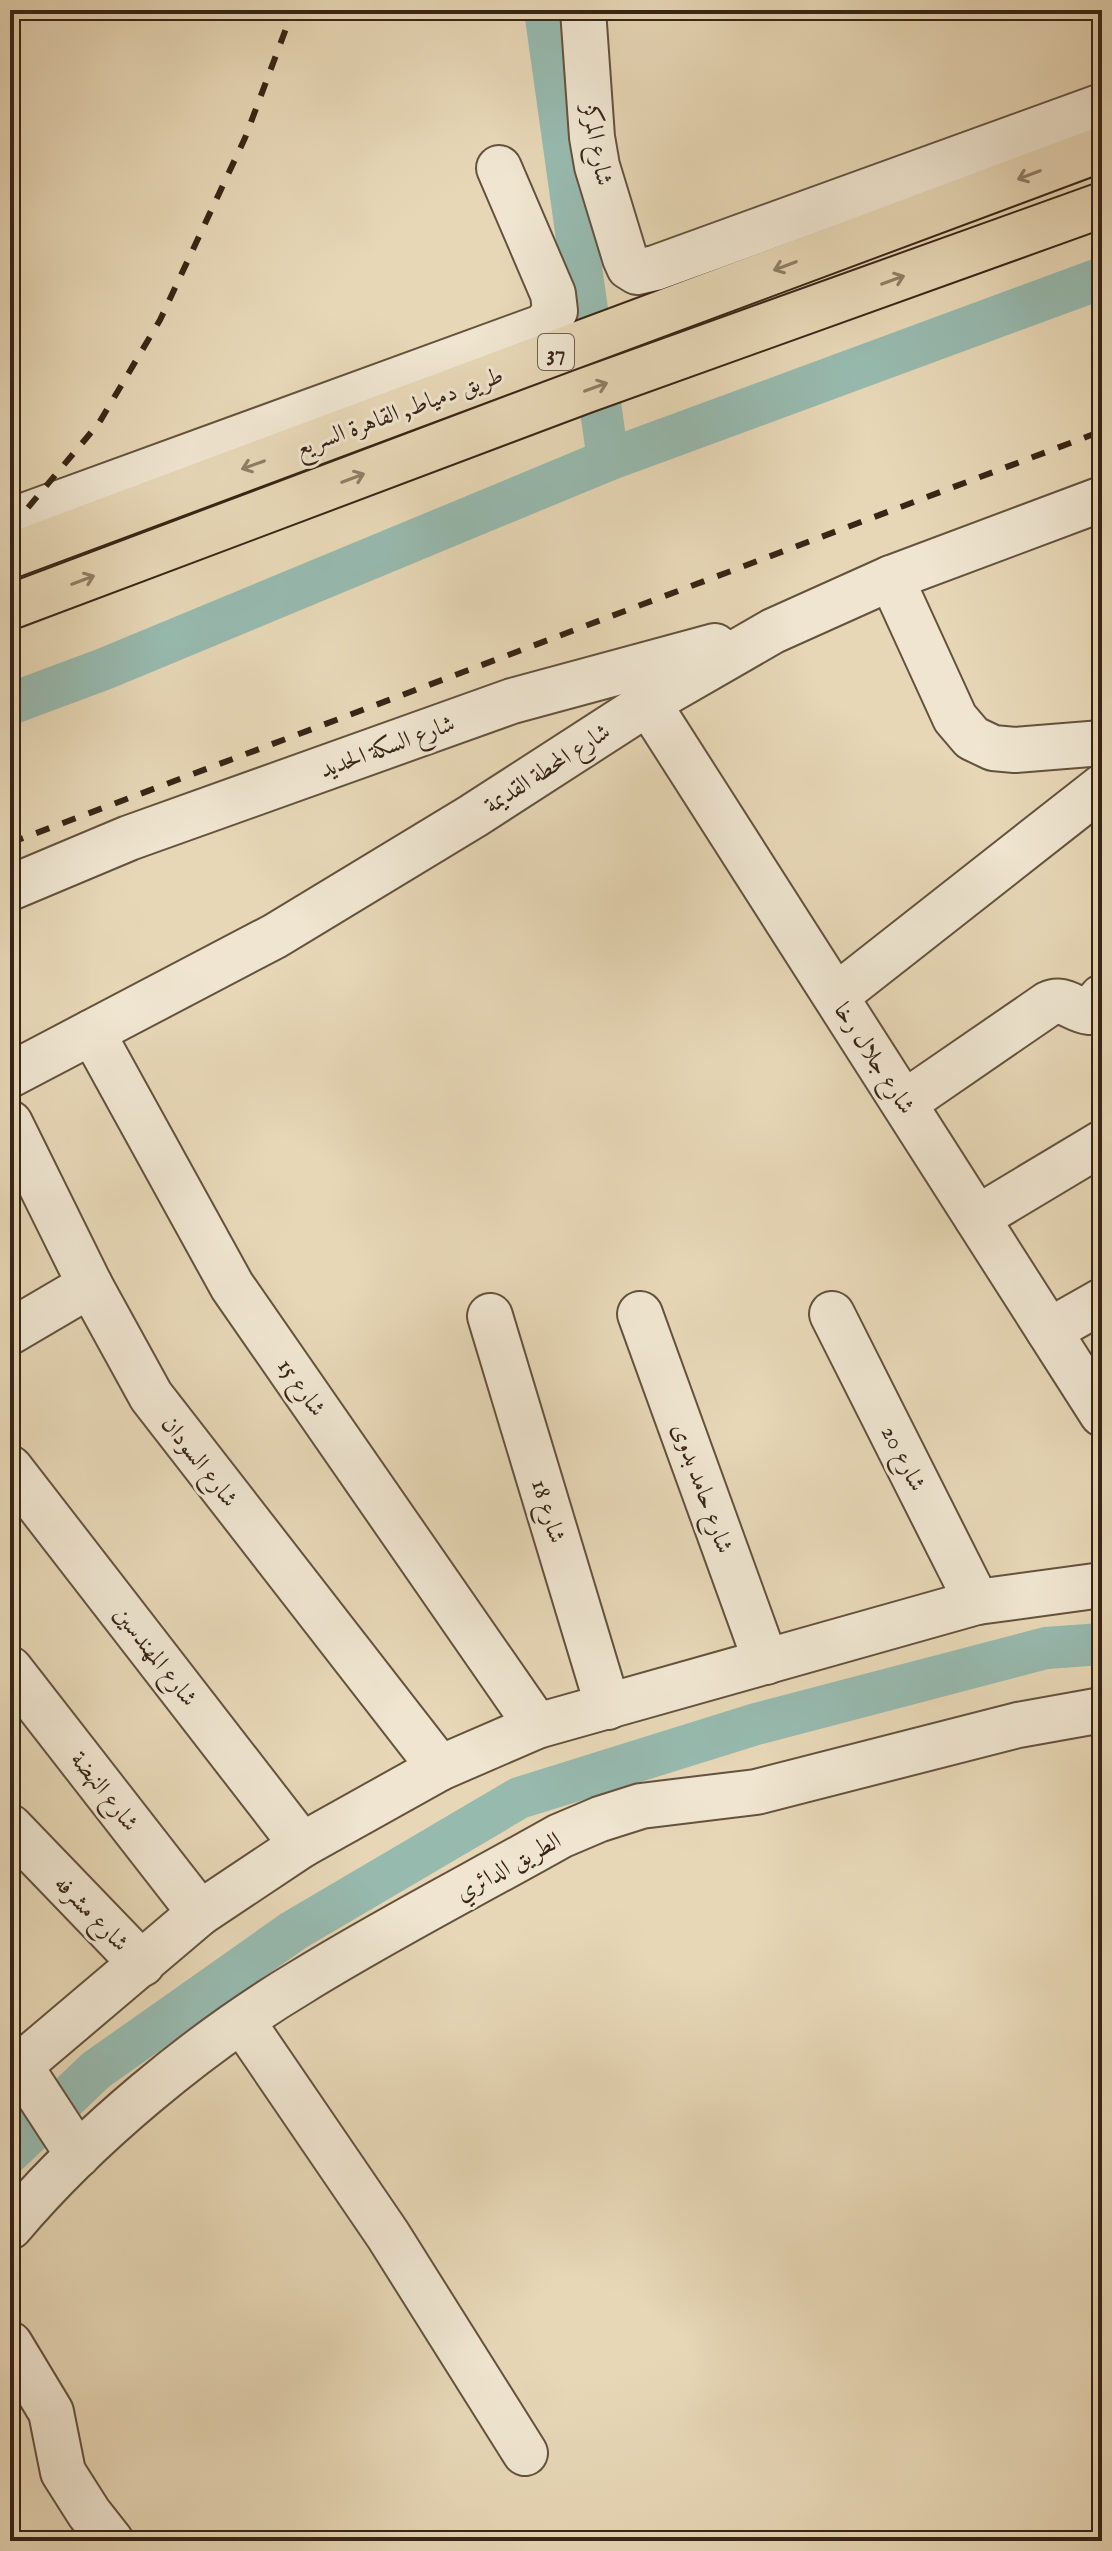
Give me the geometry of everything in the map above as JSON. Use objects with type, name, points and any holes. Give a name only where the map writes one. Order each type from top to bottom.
[{"type":"highway","name":"طريق دمياط, القاهرة السريع","points":[[10,556],[1102,149]]},
{"type":"highway","name":"طريق دمياط, القاهرة السريع","points":[[10,607],[584,391],[1102,205]]},
{"type":"street","name":"شارع المركز","points":[[583,10],[597,166],[625,258],[629,267],[637,272],[1102,106]]},
{"type":"street","points":[[10,521],[545,326],[555,311],[553,294],[499,168]]},
{"type":"street","name":"شارع المحطة القديمة","points":[[10,1075],[275,936],[473,816],[648,703],[773,631],[891,578],[1102,499]]},
{"type":"street","points":[[891,578],[955,718],[972,738],[993,748],[1015,750],[1102,743]]},
{"type":"street","name":"شارع السكة الحديد","points":[[10,888],[129,838],[512,701],[773,631]]},
{"type":"street","name":"شارع جلال رخا","points":[[648,703],[1102,1414]]},
{"type":"street","points":[[836,996],[1102,787]]},
{"type":"street","points":[[904,1103],[1055,1000],[1089,1012],[1102,997]]},
{"type":"street","name":"شارع 15","points":[[92,1032],[232,1286],[537,1726]]},
{"type":"street","name":"شارع السودان","points":[[10,1123],[90,1285],[161,1411],[440,1768]]},
{"type":"street","points":[[977,1218],[1102,1143]]},
{"type":"street","points":[[10,1332],[90,1285]]},
{"type":"street","points":[[1049,1331],[1102,1301]]},
{"type":"street","name":"شارع حامد بدوى","points":[[640,1314],[766,1662]]},
{"type":"street","name":"شارع 20","points":[[832,1314],[977,1602]]},
{"type":"street","name":"شارع 18","points":[[490,1316],[608,1707]]},
{"type":"street","name":"شارع المهندسين","points":[[10,1468],[302,1845]]},
{"type":"street","points":[[78,2155],[15,2070],[200,1913],[302,1845],[440,1768],[537,1726],[977,1602],[1102,1585]]},
{"type":"street","name":"شارع النهضة","points":[[10,1669],[200,1913]]},
{"type":"street","name":"الطريق الدائري","points":[[10,2227],[78,2155],[148,2093],[242,2021],[299,1982],[560,1836],[641,1806],[756,1792],[1018,1725],[1102,1710]]},
{"type":"street","name":"شارع مشرفه","points":[[10,1827],[142,1964]]},
{"type":"street","points":[[242,2021],[388,2235],[525,2453]]},
{"type":"street","points":[[10,2344],[51,2412],[63,2472],[111,2541]]},
{"type":"waterway","points":[[545,10],[608,460]]},
{"type":"waterway","points":[[10,704],[104,669],[608,460],[1102,278]]},
{"type":"waterway","points":[[10,2152],[96,2070],[293,1931],[519,1798],[756,1724],[1046,1648],[1102,1644]]},
{"type":"railway","points":[[10,529],[99,423],[160,320],[245,138],[293,10]]},
{"type":"railway","points":[[10,843],[1102,431]]}]
